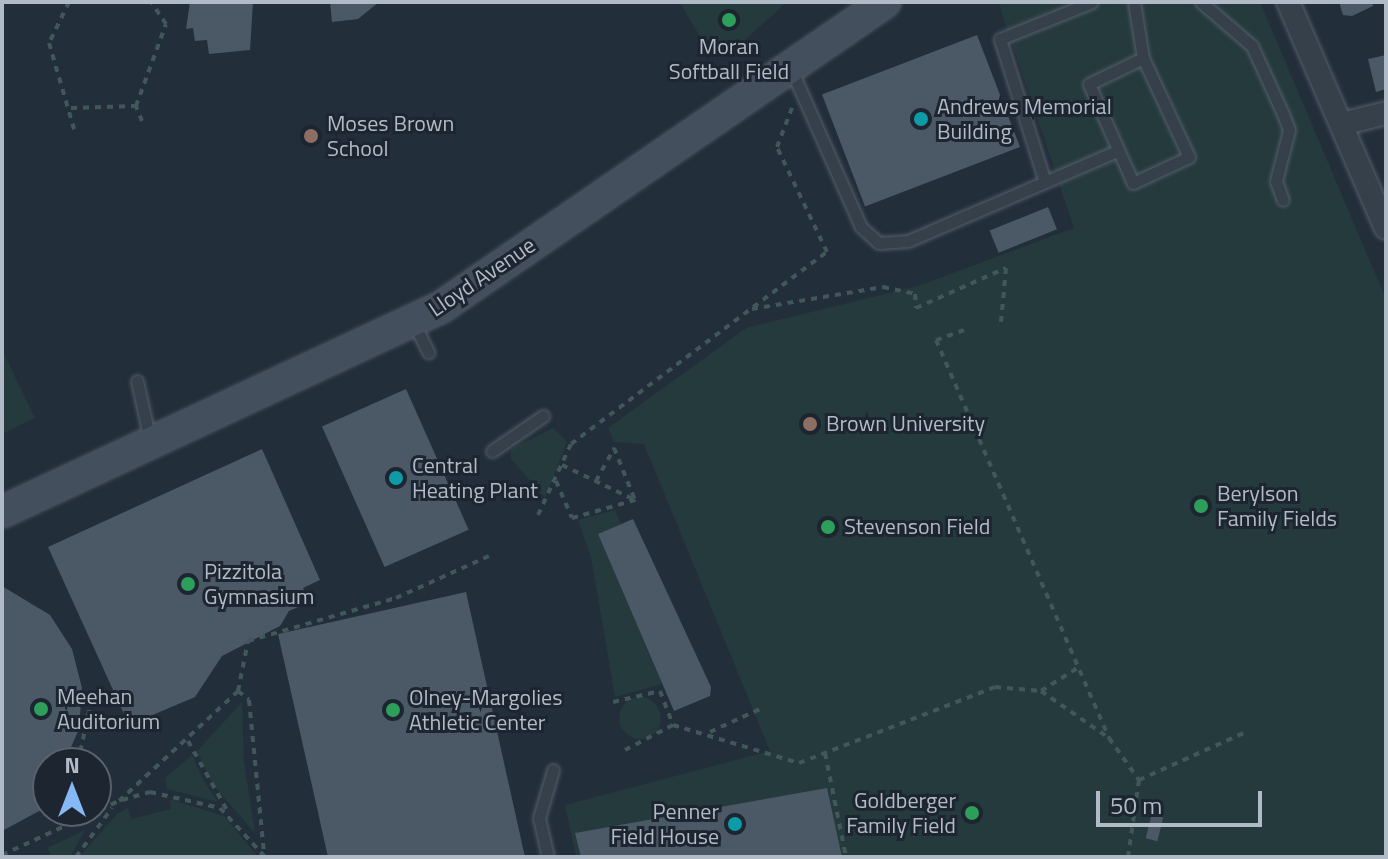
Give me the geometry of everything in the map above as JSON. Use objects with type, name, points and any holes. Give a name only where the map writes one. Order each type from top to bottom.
[{"type":"street","name":"Lloyd Avenue","points":[[2,512],[150,440],[413,321],[885,2]]},
{"type":"street","points":[[1288,2],[1386,228]]},
{"type":"street","points":[[1342,124],[1386,113]]},
{"type":"lane","points":[[1045,182],[1000,39],[1092,2]]},
{"type":"lane","points":[[1134,2],[1143,58],[1189,157],[1133,183],[1089,84],[1143,58]]},
{"type":"lane","points":[[1201,2],[1252,46],[1286,122],[1276,181],[1283,200]]},
{"type":"lane","points":[[789,65],[861,227],[879,243],[908,241],[1117,151]]},
{"type":"lane","points":[[413,321],[428,352]]},
{"type":"lane","points":[[137,381],[150,440]]},
{"type":"lane","points":[[492,451],[543,416]]},
{"type":"lane","points":[[548,857],[539,818],[553,770]]},
{"type":"path","points":[[69,2],[49,43],[50,65],[71,108],[74,129]]},
{"type":"path","points":[[142,121],[136,106],[166,24],[151,2]]},
{"type":"path","points":[[538,515],[571,444],[827,252],[777,147],[792,106],[786,99]]},
{"type":"path","points":[[71,108],[136,106]]},
{"type":"path","points":[[750,310],[883,287],[915,294],[916,308],[1006,268],[1001,322]]},
{"type":"path","points":[[964,330],[936,340],[1109,738],[1139,780],[1128,857]]},
{"type":"path","points":[[596,481],[614,448],[635,500]]},
{"type":"path","points":[[562,465],[635,500]]},
{"type":"path","points":[[556,479],[572,518],[635,500]]},
{"type":"path","points":[[76,857],[119,801],[188,741],[238,691],[248,641],[396,598],[489,556]]},
{"type":"path","points":[[1041,691],[1079,667]]},
{"type":"path","points":[[625,750],[673,725],[708,733],[799,763],[995,687],[1041,691],[1109,738]]},
{"type":"path","points":[[238,691],[249,700],[265,855]]},
{"type":"path","points":[[613,702],[660,691],[673,725]]},
{"type":"path","points":[[81,747],[91,701]]},
{"type":"path","points":[[708,733],[762,708]]},
{"type":"path","points":[[1139,780],[1248,731]]},
{"type":"path","points":[[188,741],[231,816],[265,855]]},
{"type":"path","points":[[825,753],[846,857]]},
{"type":"path","points":[[112,805],[119,801],[179,794],[231,816]]},
{"type":"path","points":[[2,855],[68,827]]},
{"type":"green space","name":"Moran Softball Field","points":[[679,2],[787,2],[734,50],[701,38]]},
{"type":"green space","points":[[1011,2],[1260,2],[1386,299],[1386,857],[576,857],[565,805],[770,751],[644,444],[614,442],[608,428],[746,328],[918,286],[1074,228],[999,5]]},
{"type":"green space","points":[[2,350],[35,418],[2,434]]},
{"type":"green space","points":[[553,428],[567,442],[545,498],[511,459],[511,449]]},
{"type":"green space","points":[[615,510],[621,524],[598,534],[662,684],[615,697],[591,557],[578,520]]},
{"type":"green space","points":[[640,697],[655,703],[661,718],[655,733],[640,739],[625,733],[619,718],[625,703]]},
{"type":"green space","points":[[242,702],[244,761],[255,833],[213,785],[197,751]]},
{"type":"green space","points":[[192,755],[218,802],[167,789],[165,778]]},
{"type":"green space","points":[[170,799],[224,816],[258,857],[79,857],[106,827],[112,827],[112,820],[118,813],[128,808],[131,819],[171,809]]},
{"type":"green space","points":[[85,830],[70,857],[52,857],[47,848]]},
{"type":"building","points":[[190,2],[253,2],[250,50],[209,54],[207,40],[195,41],[193,28],[186,29]]},
{"type":"building","points":[[330,2],[379,2],[358,19],[332,22]]},
{"type":"building","points":[[1339,2],[1372,2],[1373,6],[1352,16],[1343,15]]},
{"type":"building","name":"Andrews Memorial Building","points":[[977,35],[1020,147],[865,207],[822,94]]},
{"type":"building","points":[[1386,55],[1386,89],[1376,92],[1368,59]]},
{"type":"building","points":[[1048,207],[1057,229],[999,253],[990,231]]},
{"type":"building","name":"Central Heating Plant","points":[[406,389],[469,530],[385,567],[322,426]]},
{"type":"building","name":"Pizzitola Gymnasium","points":[[262,449],[320,580],[303,588],[309,602],[289,611],[280,626],[222,656],[195,697],[129,725],[48,547]]},
{"type":"building","points":[[633,519],[711,687],[710,696],[674,711],[598,534]]},
{"type":"building","name":"Meehan Auditorium","points":[[2,586],[50,615],[72,649],[82,688],[79,729],[71,747],[32,747],[32,815],[2,831]]},
{"type":"building","name":"Olney-Margolies Athletic Center","points":[[466,592],[525,857],[328,857],[278,634]]},
{"type":"building","name":"Penner Field House","points":[[827,788],[842,857],[581,857],[575,833]]},
{"type":"building","points":[[1152,813],[1164,816],[1157,841],[1146,838]]},
{"type":"place","name":"Moran Softball Field","points":[[729,20]]},
{"type":"place","name":"Andrews Memorial Building","points":[[921,119]]},
{"type":"place","name":"Moses Brown School","points":[[311,136]]},
{"type":"place","name":"Brown University","points":[[810,424]]},
{"type":"place","name":"Central Heating Plant","points":[[396,478]]},
{"type":"place","name":"Berylson Family Fields","points":[[1201,506]]},
{"type":"place","name":"Stevenson Field","points":[[828,527]]},
{"type":"place","name":"Pizzitola Gymnasium","points":[[188,584]]},
{"type":"place","name":"Meehan Auditorium","points":[[41,709]]},
{"type":"place","name":"Olney-Margolies Athletic Center","points":[[393,710]]},
{"type":"place","name":"Goldberger Family Field","points":[[972,813]]},
{"type":"place","name":"Penner Field House","points":[[735,824]]}]
